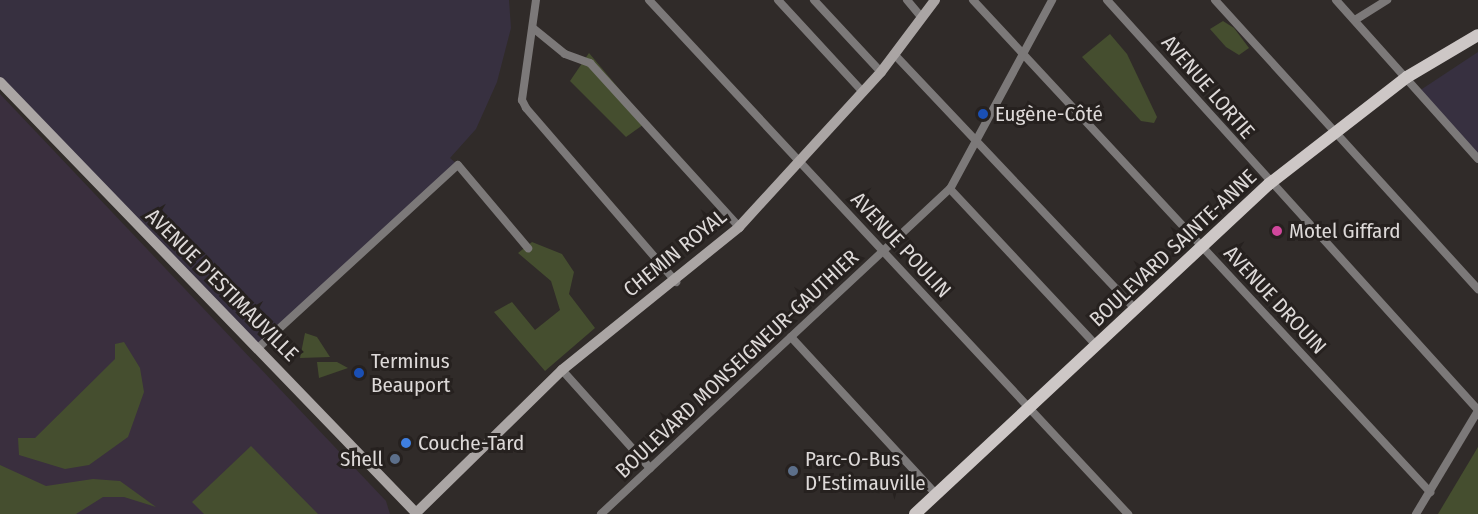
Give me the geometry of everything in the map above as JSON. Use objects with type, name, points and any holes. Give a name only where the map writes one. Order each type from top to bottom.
[{"type":"main road","name":"CHEMIN ROYAL","points":[[416,514],[562,370],[676,282],[739,227],[881,72],[935,0]]},
{"type":"main road","name":"BOULEVARD SAINTE-ANNE","points":[[915,514],[1269,184],[1333,130],[1407,77],[1478,35]]},
{"type":"main road","name":"AVENUE D'ESTIMAUVILLE","points":[[0,82],[416,514]]},
{"type":"street","points":[[536,0],[534,28],[522,100],[676,282]]},
{"type":"street","name":"AVENUE POULIN","points":[[649,0],[799,164],[885,252],[1128,514]]},
{"type":"street","points":[[778,0],[863,92]]},
{"type":"street","points":[[814,0],[881,72]]},
{"type":"street","points":[[907,0],[922,18]]},
{"type":"street","name":"AVENUE DROUIN","points":[[972,0],[1430,492]]},
{"type":"street","name":"BOULEVARD MONSEIGNEUR-GAUTHIER","points":[[600,514],[885,252],[950,189],[981,140],[1052,0]]},
{"type":"street","name":"AVENUE LORTIE","points":[[1107,0],[1269,184],[1478,410]]},
{"type":"street","points":[[1215,0],[1478,289]]},
{"type":"street","points":[[1336,0],[1478,159]]},
{"type":"street","points":[[1355,20],[1387,0]]},
{"type":"street","points":[[534,28],[565,54],[590,63],[739,227]]},
{"type":"street","points":[[894,54],[981,140],[1136,310]]},
{"type":"street","points":[[258,348],[458,165],[528,248]]},
{"type":"street","points":[[950,189],[1097,346]]},
{"type":"street","points":[[791,337],[936,494]]},
{"type":"street","points":[[562,370],[650,468]]},
{"type":"street","points":[[1416,514],[1478,410]]},
{"type":"shaded area","points":[[0,0],[509,0],[511,28],[497,82],[476,129],[450,158],[458,165],[258,348],[0,82]]},
{"type":"shaded area","points":[[1478,52],[1478,156],[1419,91]]},
{"type":"shaded area","points":[[0,94],[386,501],[390,514],[0,514]]},
{"type":"green space","points":[[1223,21],[1234,28],[1249,48],[1239,55],[1226,47],[1210,29]]},
{"type":"green space","points":[[1110,34],[1127,54],[1157,117],[1154,123],[1141,121],[1082,57]]},
{"type":"green space","points":[[589,53],[647,122],[626,137],[570,81]]},
{"type":"green space","points":[[532,242],[562,254],[574,272],[569,294],[595,328],[545,371],[494,312],[512,302],[535,330],[560,310],[551,281],[518,253]]},
{"type":"green space","points":[[305,333],[317,337],[330,357],[300,358]]},
{"type":"green space","points":[[124,342],[140,368],[144,392],[128,437],[89,465],[65,469],[19,455],[18,438],[35,438],[115,359],[115,344]]},
{"type":"green space","points":[[317,362],[337,362],[348,368],[319,378]]},
{"type":"green space","points":[[251,446],[318,514],[204,514],[192,502]]},
{"type":"green space","points":[[1478,447],[1478,514],[1438,514]]},
{"type":"green space","points":[[0,465],[46,486],[93,479],[120,481],[156,507],[124,497],[103,497],[76,514],[0,514]]},
{"type":"place","name":"Eugène-Côté","points":[[983,114]]},
{"type":"place","name":"Motel Giffard","points":[[1277,231]]},
{"type":"place","name":"Terminus Beauport","points":[[359,373]]},
{"type":"place","name":"Couche-Tard","points":[[406,443]]},
{"type":"place","name":"Shell","points":[[395,459]]},
{"type":"place","name":"Parc-O-Bus D'Estimauville","points":[[793,471]]}]
